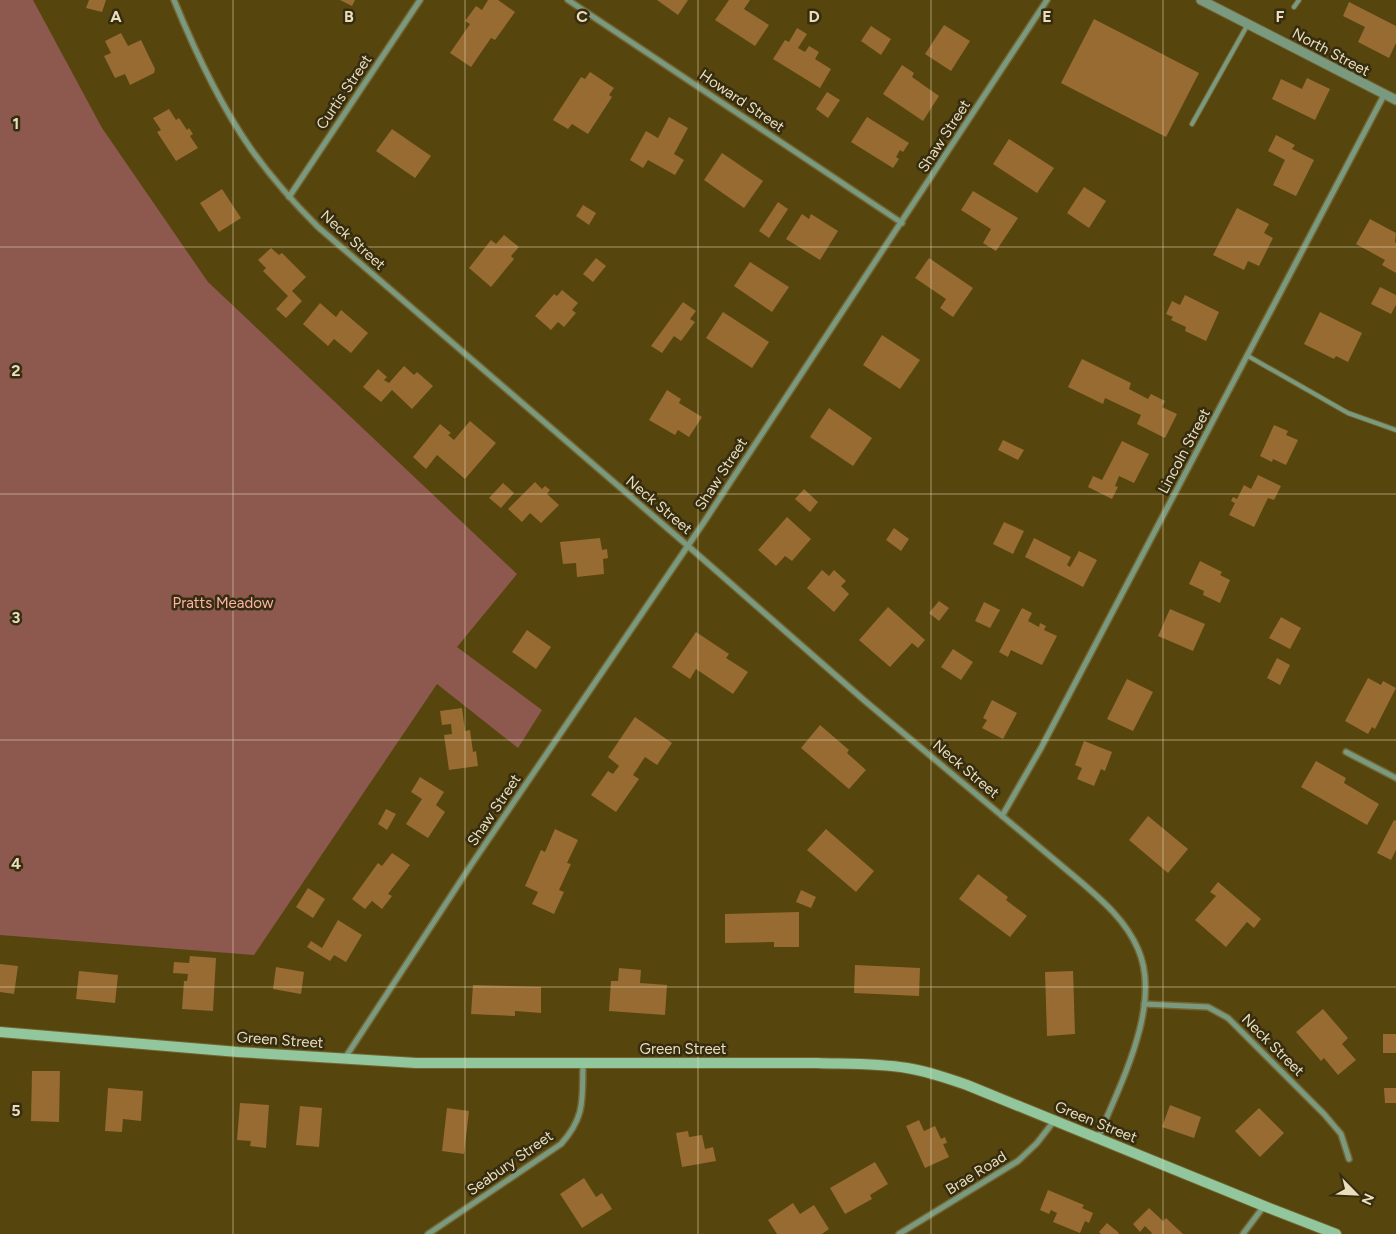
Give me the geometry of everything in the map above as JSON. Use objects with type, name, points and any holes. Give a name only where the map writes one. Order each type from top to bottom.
[{"type":"main road","name":"Green Street","points":[[0,1032],[416,1064],[816,1063],[866,1064],[907,1068],[967,1084],[1054,1121],[1336,1234]]},
{"type":"street","name":"Neck Street","points":[[174,0],[220,97],[251,148],[289,197],[318,227],[865,701],[1112,909],[1138,949],[1145,976],[1144,1004],[1140,1028],[1132,1054],[1098,1138]]},
{"type":"street","name":"Curtis Street","points":[[289,197],[420,0]]},
{"type":"street","name":"Howard Street","points":[[568,0],[902,223]]},
{"type":"street","name":"Shaw Street","points":[[344,1059],[477,857],[688,546],[1047,0]]},
{"type":"street","name":"North Street","points":[[1201,0],[1396,100]]},
{"type":"street","name":"Lincoln Street","points":[[1002,816],[1041,748],[1384,95]]},
{"type":"street","points":[[1346,752],[1396,778]]},
{"type":"street","name":"Neck Street","points":[[1144,1004],[1208,1007],[1228,1018],[1324,1114],[1341,1134],[1349,1159]]},
{"type":"street","name":"Seabury Street","points":[[428,1234],[561,1144],[573,1131],[581,1114],[583,1064]]},
{"type":"street","name":"Brae Road","points":[[900,1234],[1018,1161],[1037,1144],[1054,1121]]},
{"type":"street","points":[[1243,1234],[1264,1206]]},
{"type":"lane","points":[[1294,7],[1299,0]]},
{"type":"lane","points":[[1192,124],[1248,24]]},
{"type":"lane","points":[[1248,356],[1348,413],[1396,430]]},
{"type":"green space","name":"Pratts Meadow","points":[[0,0],[33,0],[102,128],[208,282],[517,574],[457,647],[542,710],[518,748],[437,684],[254,955],[0,935]]},
{"type":"building","points":[[89,0],[106,0],[102,12],[86,8]]},
{"type":"building","points":[[340,0],[355,0],[352,6]]},
{"type":"building","points":[[488,0],[498,0],[515,12],[495,40],[491,38],[471,67],[450,53],[470,24],[465,21],[476,6],[482,10]]},
{"type":"building","points":[[657,0],[688,0],[678,15]]},
{"type":"building","points":[[729,0],[750,0],[744,9],[769,25],[755,46],[715,20]]},
{"type":"building","points":[[1349,2],[1396,26],[1396,43],[1389,58],[1358,42],[1365,27],[1343,16]]},
{"type":"building","points":[[1094,19],[1199,73],[1166,137],[1061,83]]},
{"type":"building","points":[[944,25],[970,41],[951,71],[925,54]]},
{"type":"building","points":[[871,26],[891,39],[881,55],[861,41]]},
{"type":"building","points":[[797,28],[807,34],[798,48],[805,52],[809,46],[819,52],[815,59],[831,69],[820,88],[773,59],[785,40],[789,42]]},
{"type":"building","points":[[121,33],[128,46],[141,40],[155,69],[154,73],[130,85],[125,74],[115,78],[104,56],[111,53],[105,41]]},
{"type":"building","points":[[902,65],[914,73],[912,77],[939,96],[923,121],[883,94]]},
{"type":"building","points":[[590,72],[614,88],[609,95],[612,97],[588,134],[572,124],[568,129],[553,120],[581,77],[585,79]]},
{"type":"building","points":[[1307,78],[1330,89],[1315,120],[1272,99],[1281,79],[1302,89]]},
{"type":"building","points":[[827,92],[840,100],[828,118],[816,109]]},
{"type":"building","points":[[169,109],[176,120],[179,118],[187,130],[189,128],[193,134],[190,136],[198,148],[176,161],[157,132],[161,130],[153,118]]},
{"type":"building","points":[[669,117],[688,128],[674,154],[684,160],[675,175],[648,160],[643,168],[630,160],[646,131],[658,138]]},
{"type":"building","points":[[867,117],[909,143],[903,152],[900,150],[896,157],[899,159],[893,168],[851,142]]},
{"type":"building","points":[[392,129],[431,156],[415,178],[376,151]]},
{"type":"building","points":[[1276,135],[1295,145],[1292,149],[1314,160],[1296,196],[1273,185],[1285,160],[1268,151]]},
{"type":"building","points":[[1009,139],[1054,168],[1037,193],[993,164]]},
{"type":"building","points":[[722,153],[763,181],[744,208],[704,180]]},
{"type":"building","points":[[1084,187],[1106,201],[1089,228],[1067,213]]},
{"type":"building","points":[[222,189],[241,218],[219,232],[200,203]]},
{"type":"building","points":[[973,191],[1018,218],[996,251],[983,243],[991,229],[961,210]]},
{"type":"building","points":[[778,202],[788,209],[769,238],[759,231]]},
{"type":"building","points":[[583,205],[596,213],[589,225],[576,216]]},
{"type":"building","points":[[1237,208],[1269,224],[1264,233],[1273,238],[1259,266],[1248,261],[1244,270],[1213,255]]},
{"type":"building","points":[[802,214],[809,219],[811,214],[838,231],[820,260],[786,239]]},
{"type":"building","points":[[1370,219],[1396,233],[1396,273],[1382,265],[1385,260],[1356,244]]},
{"type":"building","points":[[504,235],[519,247],[511,256],[514,259],[491,287],[469,268],[491,240],[496,244]]},
{"type":"building","points":[[271,248],[279,255],[282,253],[306,277],[292,291],[302,301],[286,318],[276,309],[288,296],[263,271],[266,268],[258,260]]},
{"type":"building","points":[[596,258],[606,266],[593,282],[583,274]]},
{"type":"building","points":[[929,258],[973,288],[953,317],[940,308],[946,299],[915,278]]},
{"type":"building","points":[[750,262],[789,287],[772,312],[734,286]]},
{"type":"building","points":[[1380,287],[1396,295],[1396,305],[1391,314],[1371,304]]},
{"type":"building","points":[[562,290],[578,303],[572,310],[576,313],[564,327],[558,322],[551,330],[535,316],[554,294],[557,296]]},
{"type":"building","points":[[1185,295],[1219,312],[1206,341],[1185,331],[1186,327],[1171,320],[1173,317],[1166,314],[1172,301],[1180,305]]},
{"type":"building","points":[[683,302],[696,311],[690,319],[695,322],[681,341],[674,336],[662,353],[651,346]]},
{"type":"building","points":[[320,303],[336,317],[341,310],[368,333],[351,353],[334,339],[328,346],[303,324]]},
{"type":"building","points":[[723,312],[769,342],[752,368],[706,338]]},
{"type":"building","points":[[1320,312],[1362,333],[1348,362],[1336,356],[1334,359],[1304,344]]},
{"type":"building","points":[[882,335],[920,360],[900,389],[863,365]]},
{"type":"building","points":[[1082,359],[1131,383],[1129,389],[1148,399],[1151,394],[1165,401],[1162,407],[1177,414],[1165,438],[1137,424],[1141,415],[1105,398],[1103,404],[1068,387]]},
{"type":"building","points":[[404,366],[414,375],[417,372],[433,386],[412,409],[392,390],[381,402],[363,387],[378,369],[387,377],[384,380],[389,383]]},
{"type":"building","points":[[667,390],[681,399],[679,403],[702,417],[689,437],[678,430],[675,435],[649,420]]},
{"type":"building","points":[[829,408],[872,438],[853,466],[810,437]]},
{"type":"building","points":[[470,421],[496,443],[465,479],[437,455],[426,469],[413,457],[440,424],[451,433],[448,435],[454,440]]},
{"type":"building","points":[[1274,425],[1288,431],[1286,435],[1298,440],[1286,465],[1273,459],[1272,462],[1260,456]]},
{"type":"building","points":[[1003,440],[1024,450],[1018,460],[998,450]]},
{"type":"building","points":[[1122,441],[1149,454],[1134,483],[1119,476],[1115,486],[1118,487],[1112,499],[1088,487],[1093,476],[1102,480]]},
{"type":"building","points":[[1258,475],[1281,486],[1274,500],[1268,498],[1254,527],[1229,515],[1235,503],[1231,501],[1233,497],[1237,499],[1244,485],[1251,489]]},
{"type":"building","points":[[535,482],[542,489],[545,486],[550,490],[547,494],[559,505],[541,523],[530,513],[522,522],[508,509]]},
{"type":"building","points":[[503,483],[514,493],[501,508],[489,498]]},
{"type":"building","points":[[804,489],[818,502],[810,512],[795,499]]},
{"type":"building","points":[[787,517],[811,539],[792,561],[785,556],[776,566],[758,550]]},
{"type":"building","points":[[1004,522],[1024,531],[1013,554],[993,544]]},
{"type":"building","points":[[894,528],[909,539],[901,551],[886,540]]},
{"type":"building","points":[[600,538],[602,550],[607,549],[608,558],[603,559],[604,574],[577,577],[576,563],[563,564],[560,542]]},
{"type":"building","points":[[1034,538],[1071,557],[1067,565],[1070,567],[1079,551],[1097,560],[1083,587],[1025,557]]},
{"type":"building","points":[[1200,561],[1222,572],[1220,575],[1230,580],[1220,603],[1203,595],[1204,591],[1189,584]]},
{"type":"building","points":[[822,570],[829,576],[834,570],[846,581],[841,586],[849,594],[834,612],[807,588]]},
{"type":"building","points":[[939,601],[949,608],[939,621],[929,613]]},
{"type":"building","points":[[984,602],[1000,610],[990,628],[975,621]]},
{"type":"building","points":[[888,607],[925,640],[918,648],[912,643],[890,667],[859,640]]},
{"type":"building","points":[[1022,608],[1032,613],[1028,621],[1039,627],[1040,623],[1046,626],[1044,630],[1057,636],[1042,665],[1011,650],[1008,657],[999,652]]},
{"type":"building","points":[[1170,609],[1205,624],[1193,651],[1158,636]]},
{"type":"building","points":[[1281,617],[1301,628],[1290,649],[1269,638]]},
{"type":"building","points":[[527,630],[551,647],[536,669],[512,652]]},
{"type":"building","points":[[696,632],[729,654],[726,658],[748,672],[733,694],[696,669],[690,679],[672,667]]},
{"type":"building","points":[[953,649],[973,662],[961,680],[941,667]]},
{"type":"building","points":[[1277,658],[1290,665],[1280,685],[1267,678]]},
{"type":"building","points":[[1368,678],[1381,685],[1383,681],[1396,688],[1375,729],[1372,727],[1368,734],[1345,721]]},
{"type":"building","points":[[1127,679],[1153,692],[1133,731],[1107,719]]},
{"type":"building","points":[[992,700],[1017,713],[1003,739],[982,728],[987,720],[983,718]]},
{"type":"building","points":[[462,708],[465,731],[470,730],[473,752],[476,751],[478,766],[449,770],[444,735],[452,734],[451,724],[442,725],[440,711]]},
{"type":"building","points":[[635,717],[672,743],[657,765],[645,757],[633,775],[639,779],[616,812],[591,795],[608,771],[613,774],[619,766],[608,757]]},
{"type":"building","points":[[820,725],[849,750],[847,753],[866,770],[849,789],[801,748]]},
{"type":"building","points":[[1084,741],[1112,752],[1105,771],[1101,769],[1094,786],[1077,779],[1082,768],[1075,765]]},
{"type":"building","points":[[1316,761],[1346,778],[1344,783],[1379,804],[1367,825],[1301,787]]},
{"type":"building","points":[[420,777],[444,792],[436,805],[445,812],[428,838],[406,824],[422,799],[411,792]]},
{"type":"building","points":[[386,809],[396,814],[387,830],[378,824]]},
{"type":"building","points":[[1148,816],[1188,849],[1168,873],[1129,840]]},
{"type":"building","points":[[1394,820],[1396,821],[1396,850],[1391,860],[1377,853]]},
{"type":"building","points":[[555,829],[578,840],[567,863],[571,864],[559,890],[564,892],[554,914],[532,904],[538,892],[525,886],[541,850],[545,852]]},
{"type":"building","points":[[826,829],[874,871],[856,892],[807,850]]},
{"type":"building","points":[[392,853],[410,865],[388,894],[392,896],[382,909],[372,901],[365,909],[352,899],[378,863],[382,866]]},
{"type":"building","points":[[978,874],[1008,897],[1006,900],[1027,916],[1010,937],[959,899]]},
{"type":"building","points":[[1218,882],[1261,919],[1254,928],[1247,922],[1226,947],[1195,920],[1216,896],[1210,892]]},
{"type":"building","points":[[308,888],[325,899],[313,918],[296,907]]},
{"type":"building","points":[[801,890],[816,897],[811,908],[796,902]]},
{"type":"building","points":[[799,912],[799,947],[774,947],[774,942],[725,943],[725,914]]},
{"type":"building","points":[[338,920],[362,935],[346,962],[334,955],[330,961],[307,947],[311,941],[322,948]]},
{"type":"building","points":[[190,956],[216,958],[213,1011],[182,1009],[184,981],[187,981],[188,974],[173,973],[174,962],[189,963]]},
{"type":"building","points":[[0,964],[18,966],[14,994],[0,992]]},
{"type":"building","points":[[855,965],[920,968],[919,996],[854,993]]},
{"type":"building","points":[[276,967],[304,972],[301,994],[273,989]]},
{"type":"building","points":[[619,968],[641,970],[640,983],[667,985],[665,1015],[609,1011],[611,981],[618,981]]},
{"type":"building","points":[[79,971],[118,975],[115,1003],[76,999]]},
{"type":"building","points":[[1073,971],[1075,1034],[1047,1036],[1045,972]]},
{"type":"building","points":[[473,985],[541,987],[541,1013],[515,1011],[515,1016],[471,1014]]},
{"type":"building","points":[[1323,1009],[1348,1038],[1342,1044],[1356,1060],[1338,1075],[1324,1058],[1321,1061],[1296,1032]]},
{"type":"building","points":[[1383,1034],[1396,1034],[1396,1053],[1383,1053]]},
{"type":"building","points":[[32,1071],[60,1071],[59,1122],[31,1121]]},
{"type":"building","points":[[108,1088],[143,1091],[141,1121],[123,1119],[122,1132],[105,1131]]},
{"type":"building","points":[[1384,1088],[1396,1088],[1396,1103],[1385,1103]]},
{"type":"building","points":[[240,1103],[269,1105],[266,1148],[250,1146],[251,1141],[237,1140]]},
{"type":"building","points":[[1170,1105],[1201,1117],[1194,1138],[1162,1127]]},
{"type":"building","points":[[300,1106],[322,1108],[319,1147],[296,1145]]},
{"type":"building","points":[[447,1108],[469,1111],[464,1154],[442,1151]]},
{"type":"building","points":[[1259,1108],[1284,1133],[1260,1157],[1235,1131]]},
{"type":"building","points":[[919,1120],[924,1131],[935,1126],[941,1139],[945,1137],[947,1143],[943,1144],[949,1157],[925,1168],[906,1126]]},
{"type":"building","points":[[688,1131],[689,1137],[702,1135],[705,1149],[713,1147],[716,1161],[682,1167],[676,1133]]},
{"type":"building","points":[[875,1162],[888,1184],[870,1195],[872,1199],[845,1214],[830,1188]]},
{"type":"building","points":[[584,1178],[596,1197],[602,1193],[612,1209],[582,1228],[560,1194]]},
{"type":"building","points":[[1048,1190],[1084,1205],[1082,1208],[1093,1213],[1089,1223],[1085,1221],[1080,1233],[1053,1222],[1057,1213],[1051,1210],[1049,1214],[1040,1210]]},
{"type":"building","points":[[793,1203],[800,1214],[814,1205],[829,1229],[822,1234],[777,1234],[768,1220]]},
{"type":"building","points":[[1149,1208],[1163,1221],[1166,1218],[1183,1234],[1151,1234],[1145,1226],[1140,1232],[1133,1224]]},
{"type":"building","points":[[1107,1223],[1119,1233],[1101,1234],[1099,1232]]}]
